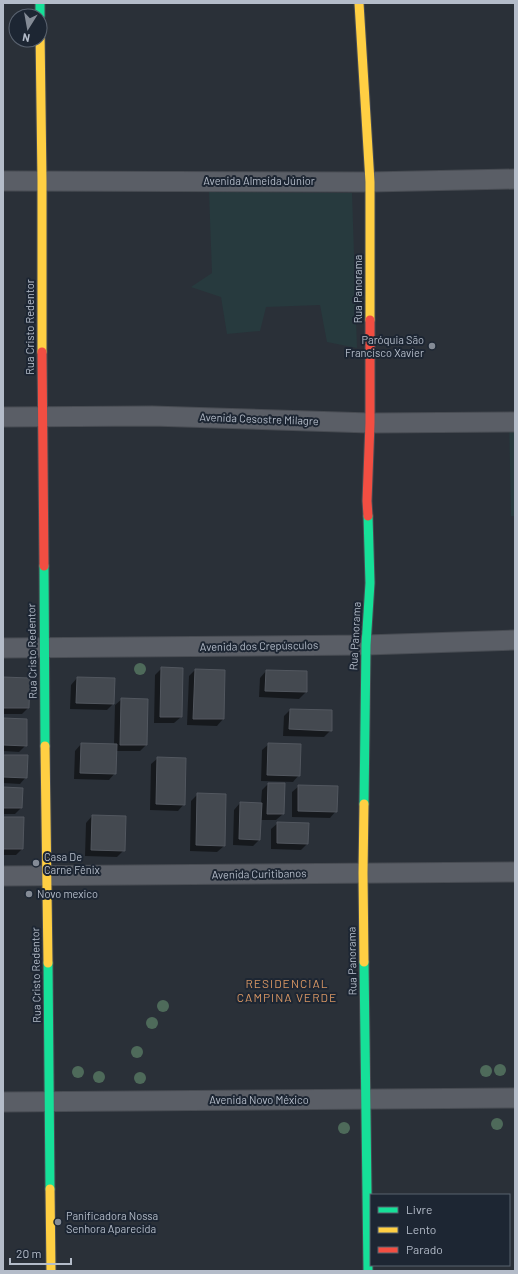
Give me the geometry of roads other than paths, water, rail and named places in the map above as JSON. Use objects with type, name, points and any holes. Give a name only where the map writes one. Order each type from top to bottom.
[{"type":"street","name":"Rua Panorama","points":[[359,3],[370,182],[370,423],[367,502],[370,583],[366,645],[363,873],[368,1271]]},
{"type":"street","name":"Rua Cristo Redentor","points":[[40,48],[44,648],[51,1271]]},
{"type":"street","name":"Avenida Almeida Júnior","points":[[3,181],[370,182],[515,179]]},
{"type":"street","name":"Avenida Cesostre Milagre","points":[[3,417],[152,416],[370,423],[515,422]]},
{"type":"street","name":"Avenida dos Crepúsculos","points":[[3,648],[366,645],[515,640]]},
{"type":"street","name":"Avenida Curitibanos","points":[[3,876],[515,872]]},
{"type":"street","name":"Avenida Novo México","points":[[3,1102],[515,1098]]},
{"type":"place","name":"Paróquia São Francisco Xavier","points":[[432,346]]},
{"type":"place","name":"Casa De Carne Fênix","points":[[36,863]]},
{"type":"place","name":"Novo mexico","points":[[29,894]]},
{"type":"place","name":"Panificadora Nossa Senhora Aparecida","points":[[58,1222]]},
{"type":"district","name":"RESIDENCIAL CAMPINA VERDE","points":[[287,991]]}]
